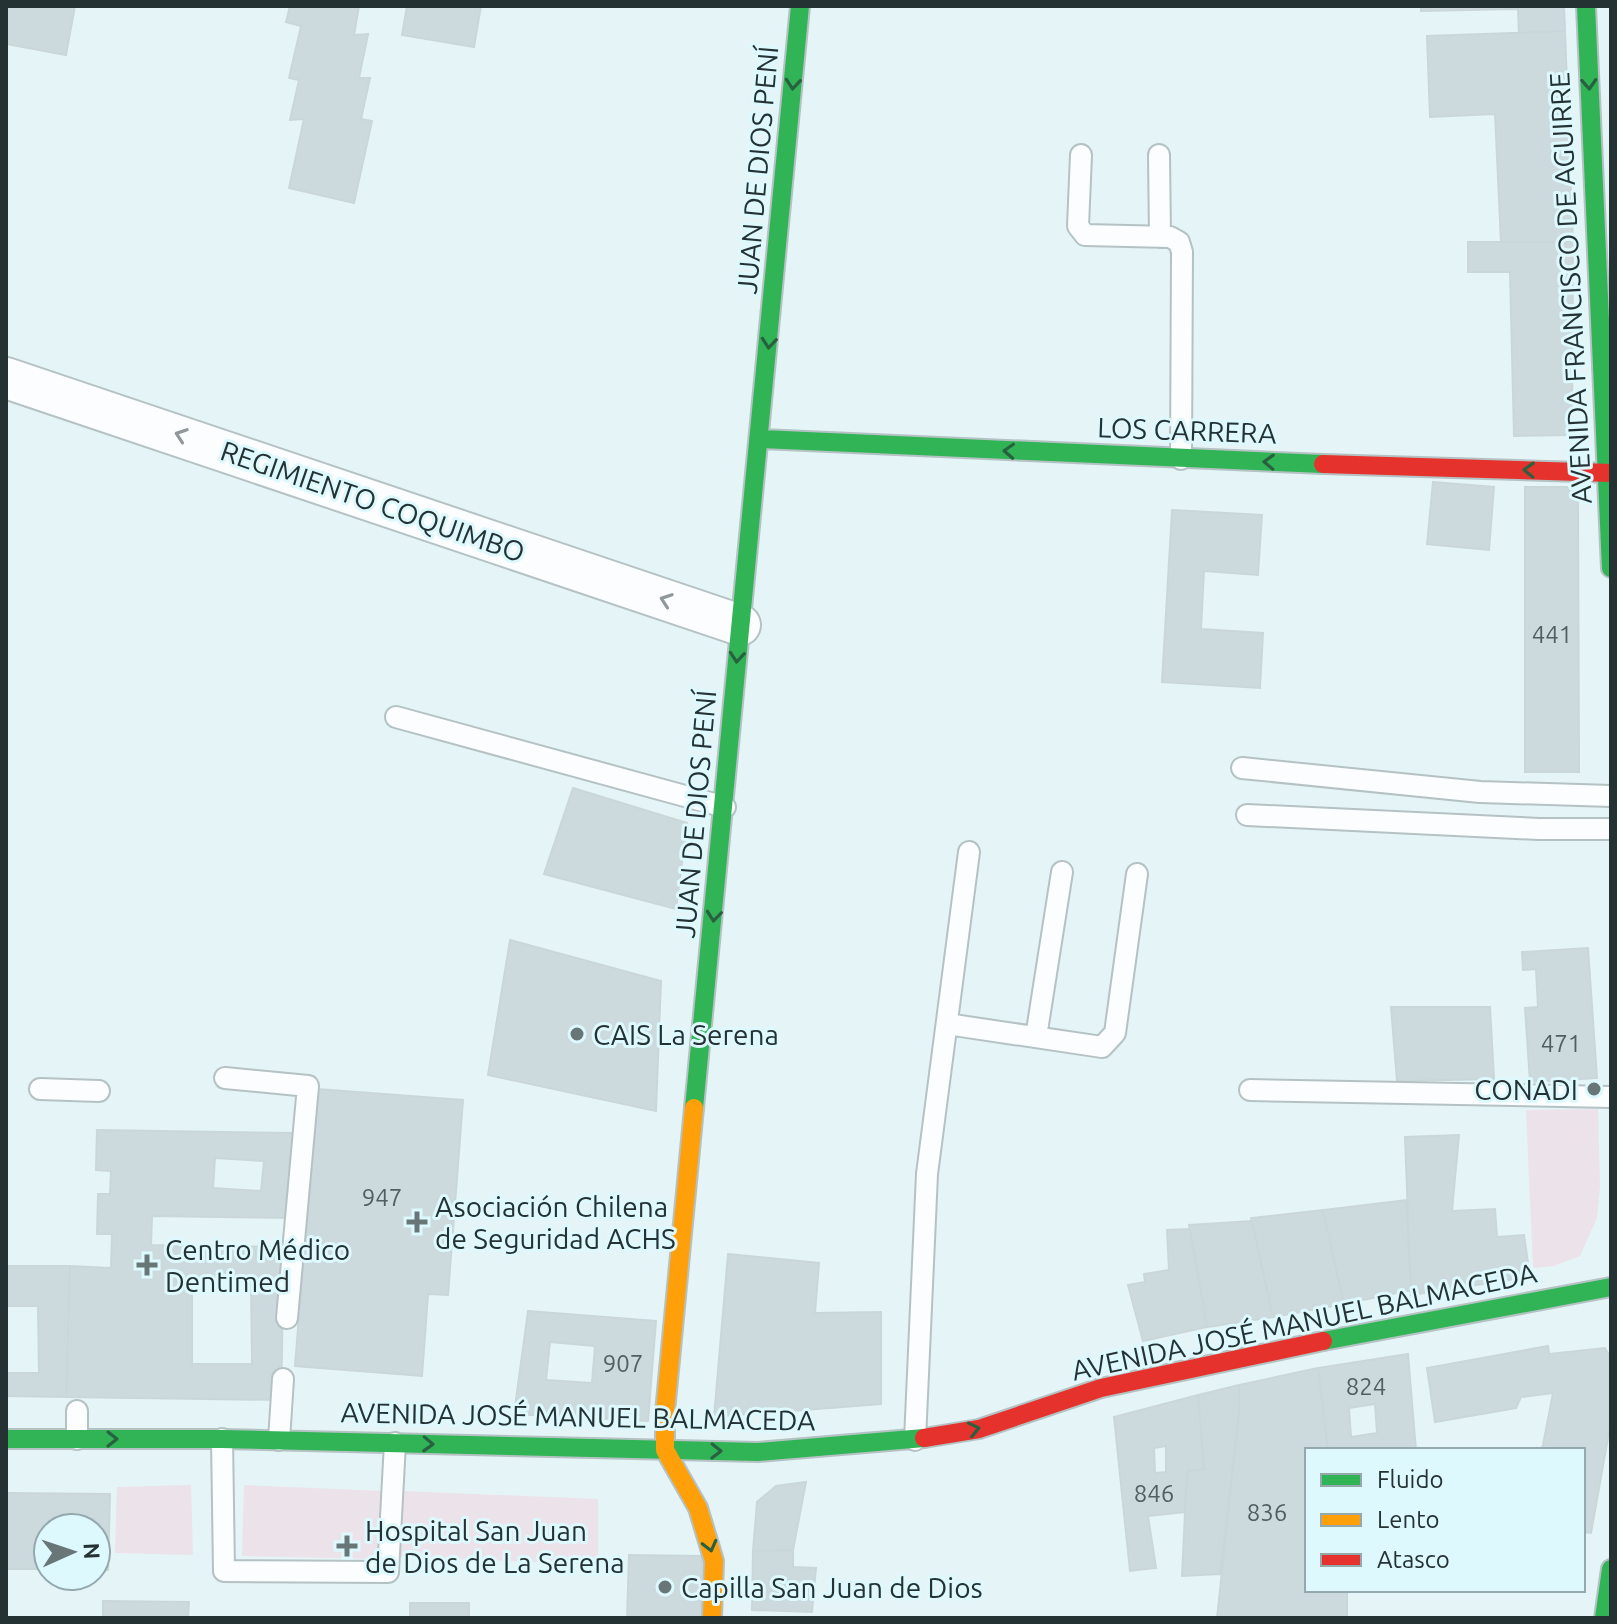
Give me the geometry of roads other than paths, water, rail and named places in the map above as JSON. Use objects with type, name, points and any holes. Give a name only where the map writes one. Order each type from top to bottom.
[{"type":"main road","name":"JUAN DE DIOS PENÍ","points":[[712,1618],[714,1561],[698,1508],[665,1450],[665,1412],[800,6]]},
{"type":"main road","name":"AVENIDA FRANCISCO DE AGUIRRE","points":[[1586,6],[1611,568]]},
{"type":"main road","name":"LOS CARRERA","points":[[760,439],[1181,459],[1609,473]]},
{"type":"main road","name":"AVENIDA JOSÉ MANUEL BALMACEDA","points":[[6,1439],[222,1439],[758,1452],[915,1440],[979,1429],[1115,1384],[1245,1356],[1611,1287]]},
{"type":"main road","points":[[1604,1618],[1611,1569]]},
{"type":"street","name":"REGIMIENTO COQUIMBO","points":[[6,378],[740,625]]},
{"type":"lane","points":[[1081,155],[1078,226],[1081,232],[1085,235],[1170,237],[1179,242],[1182,252],[1181,459]]},
{"type":"lane","points":[[1159,155],[1160,237]]},
{"type":"lane","points":[[396,717],[725,807]]},
{"type":"lane","points":[[1242,768],[1480,792],[1611,796]]},
{"type":"lane","points":[[1247,815],[1539,829],[1611,829]]},
{"type":"lane","points":[[915,1440],[927,1174],[969,852]]},
{"type":"lane","points":[[1036,1037],[1062,872]]},
{"type":"lane","points":[[947,1024],[1102,1047],[1115,1033],[1137,874]]},
{"type":"lane","points":[[225,1078],[308,1086],[287,1318]]},
{"type":"lane","points":[[40,1089],[99,1091]]},
{"type":"lane","points":[[1250,1090],[1611,1097]]},
{"type":"lane","points":[[279,1440],[283,1379]]},
{"type":"lane","points":[[77,1411],[77,1439]]},
{"type":"lane","points":[[222,1439],[224,1571],[388,1572],[395,1443]]},
{"type":"place","name":"CAIS La Serena","points":[[577,1034]]},
{"type":"place","name":"CONADI","points":[[1594,1089]]},
{"type":"place","name":"Asociación Chilena de Seguridad ACHS","points":[[417,1222]]},
{"type":"place","name":"Centro Médico Dentimed","points":[[147,1265]]},
{"type":"place","name":"Hospital San Juan de Dios de La Serena","points":[[347,1546]]},
{"type":"place","name":"Capilla San Juan de Dios","points":[[665,1587]]}]
